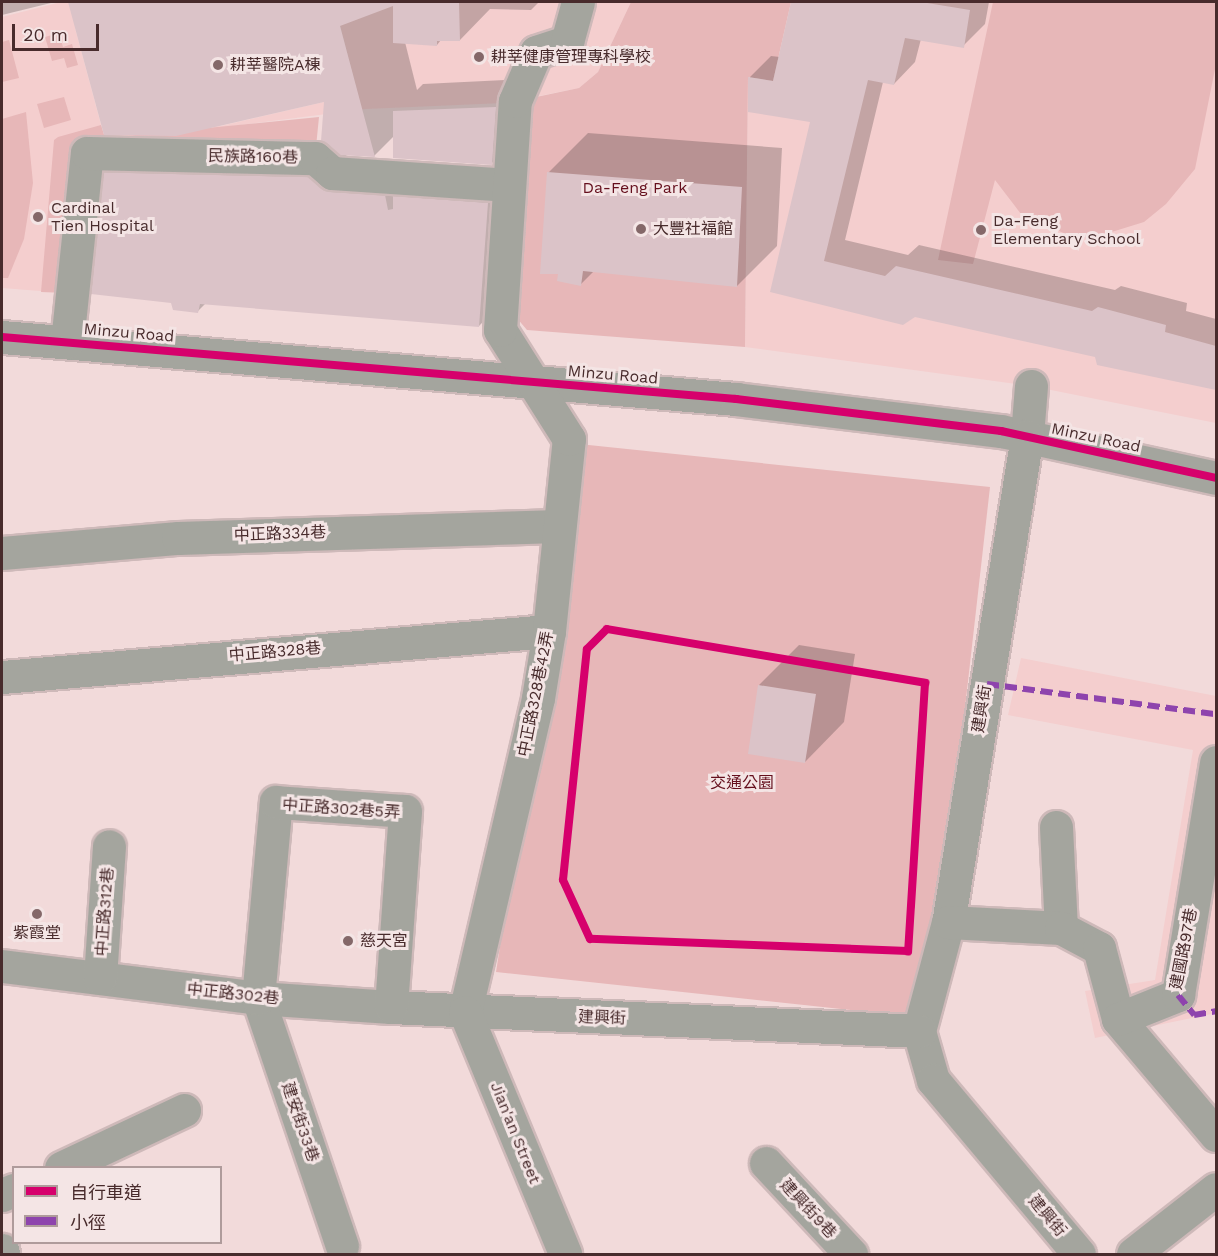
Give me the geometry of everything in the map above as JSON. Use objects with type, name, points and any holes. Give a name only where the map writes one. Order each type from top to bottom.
[{"type":"street","points":[[532,381],[500,330],[506,185],[514,101],[536,52],[567,42],[578,2]]},
{"type":"street","name":"民族路160巷","points":[[67,342],[87,153],[315,158],[332,173],[506,185]]},
{"type":"street","name":"Minzu Road","points":[[2,337],[736,399],[1027,436],[1216,478]]},
{"type":"street","name":"中正路328巷42弄","points":[[465,1012],[535,710],[549,631],[558,526],[569,439],[532,381]]},
{"type":"street","name":"建興街","points":[[1031,386],[1027,436],[948,921],[919,1031],[933,1080],[1067,1251]]},
{"type":"street","name":"中正路334巷","points":[[2,554],[189,537],[558,526]]},
{"type":"street","name":"中正路328巷","points":[[2,677],[549,631]]},
{"type":"street","name":"建國路97巷","points":[[1118,1019],[1178,995],[1216,762]]},
{"type":"street","name":"中正路302巷5弄","points":[[258,998],[276,802],[405,811],[391,1007]]},
{"type":"street","points":[[1056,827],[1061,928]]},
{"type":"street","name":"中正路312巷","points":[[100,978],[109,846]]},
{"type":"street","points":[[948,921],[1061,928],[1099,948],[1118,1019],[1216,1135]]},
{"type":"street","name":"中正路302巷","points":[[2,966],[258,998],[465,1012]]},
{"type":"street","name":"建安街33巷","points":[[258,998],[342,1246]]},
{"type":"street","name":"建興街","points":[[465,1012],[919,1031]]},
{"type":"street","name":"Jian'an Street","points":[[465,1012],[565,1254]]},
{"type":"street","points":[[63,1166],[184,1110]]},
{"type":"street","name":"建興街9巷","points":[[766,1163],[851,1254]]},
{"type":"street","points":[[1133,1254],[1216,1189]]},
{"type":"street","points":[[2,1250],[3,1254]]},
{"type":"shaded area","points":[[61,2],[81,2],[88,24],[75,28],[104,136],[148,125],[221,126],[324,102],[361,107],[334,2],[631,2],[598,72],[579,88],[504,103],[366,109],[82,145],[66,293],[2,288],[2,17]]},
{"type":"shaded area","name":"Da-Feng Elementary School","points":[[791,2],[1216,2],[1216,423],[1031,386],[745,347],[748,77],[773,81]]},
{"type":"shaded area","points":[[1021,658],[1216,696],[1216,1013],[1095,1038],[1085,991],[1155,980],[1193,750],[1008,715]]},
{"type":"green space","name":"Da-Feng Park","points":[[631,2],[791,2],[773,81],[748,77],[745,347],[527,330],[516,317],[523,232],[522,100],[579,88],[598,72]]},
{"type":"green space","points":[[993,2],[1216,2],[1216,64],[1195,169],[1166,204],[1144,222],[1089,239],[1068,235],[1021,214],[995,180],[973,264],[938,260]]},
{"type":"green space","points":[[59,33],[63,47],[72,44],[78,65],[67,68],[64,58],[52,61],[45,37]]},
{"type":"green space","points":[[9,40],[19,78],[2,82],[2,42]]},
{"type":"green space","points":[[64,97],[71,120],[44,128],[37,104]]},
{"type":"green space","points":[[26,112],[33,183],[24,239],[8,278],[2,278],[2,119]]},
{"type":"green space","points":[[319,117],[316,147],[82,145],[66,293],[41,292],[54,140],[58,137],[101,125],[105,138]]},
{"type":"green space","name":"交通公園","points":[[579,444],[990,487],[938,946],[916,1017],[496,972]]},
{"type":"building","name":"耕莘醫院A棟","points":[[68,2],[459,2],[460,41],[437,41],[437,46],[393,43],[393,6],[340,26],[375,157],[340,155],[321,141],[324,102],[176,136],[104,135]]},
{"type":"building","points":[[791,2],[921,2],[970,10],[964,48],[905,38],[894,85],[868,80],[824,261],[885,276],[896,266],[1092,311],[1098,307],[1166,325],[1165,332],[1216,346],[1216,390],[1097,365],[1095,357],[915,317],[903,325],[770,292],[810,122],[748,112],[748,77],[773,81]]},
{"type":"building","points":[[496,107],[492,165],[393,158],[393,111]]},
{"type":"building","points":[[104,172],[308,177],[330,192],[385,195],[388,210],[393,209],[393,196],[488,203],[479,327],[200,304],[198,313],[173,310],[171,303],[91,294]]},
{"type":"building","name":"大豐社福館","points":[[547,172],[742,187],[737,287],[583,271],[581,286],[557,281],[558,274],[540,274]]},
{"type":"building","points":[[758,685],[816,694],[805,763],[748,754]]},
{"type":"marked path","points":[[987,684],[1216,714]]},
{"type":"marked path","points":[[1178,995],[1194,1015],[1216,1011]]},
{"type":"cycle path","points":[[2,337],[736,399],[1001,431],[1216,478]]},
{"type":"cycle path","points":[[607,629],[925,683],[908,951],[590,939],[563,880],[587,649],[607,629]]},
{"type":"place","name":"耕莘健康管理專科學校","points":[[479,57]]},
{"type":"place","name":"耕莘醫院A棟","points":[[218,65]]},
{"type":"place","name":"Cardinal Tien Hospital","points":[[38,217]]},
{"type":"place","name":"大豐社福館","points":[[641,229]]},
{"type":"place","name":"Da-Feng Elementary School","points":[[981,230]]},
{"type":"place","name":"紫霞堂","points":[[37,914]]},
{"type":"place","name":"慈天宮","points":[[348,941]]}]
